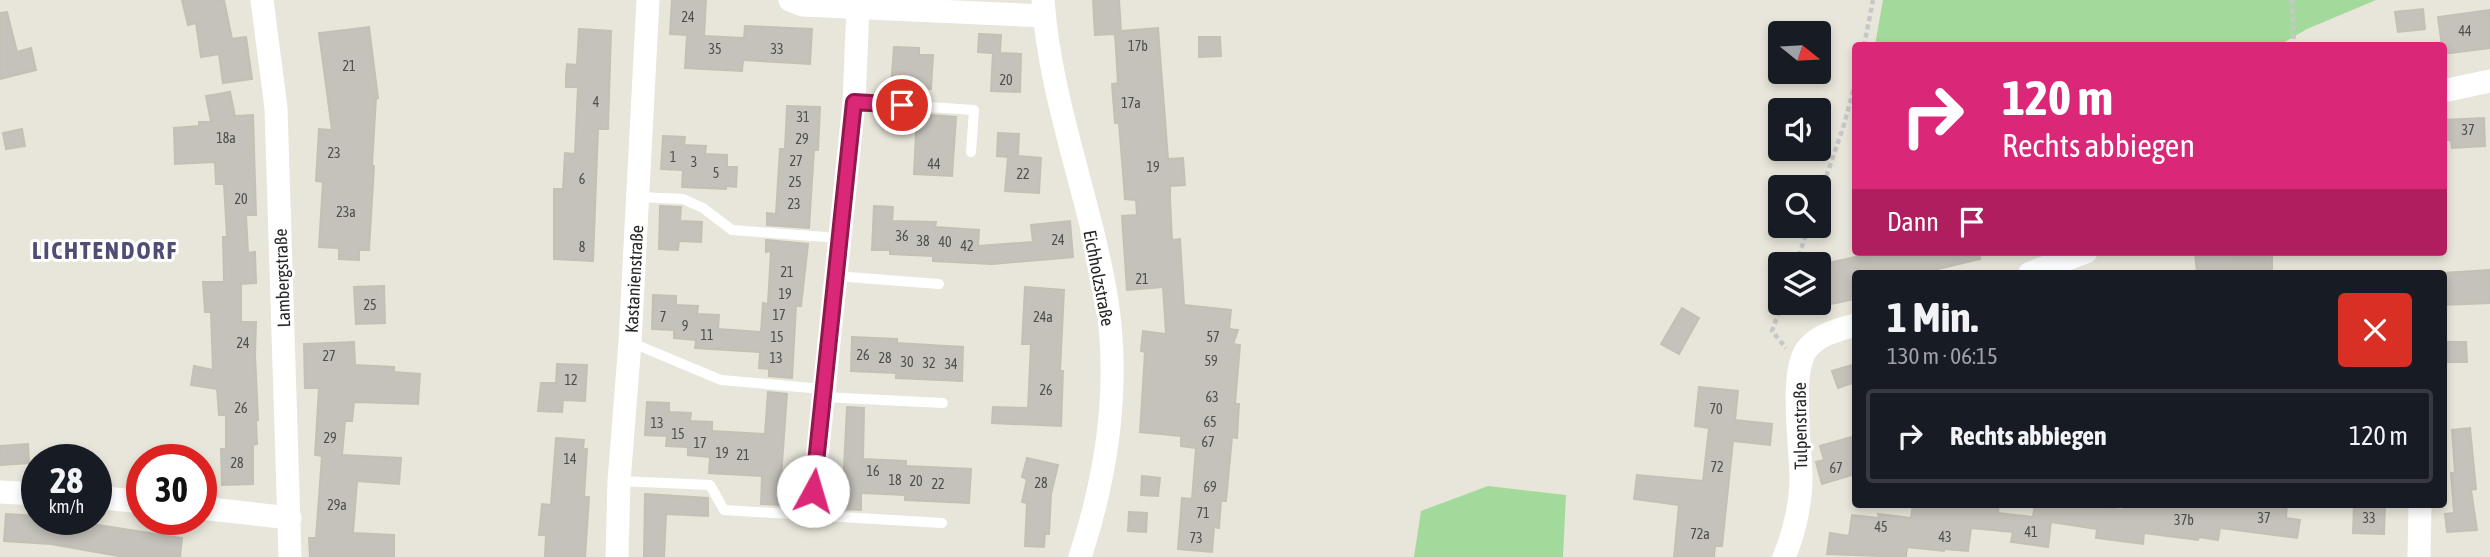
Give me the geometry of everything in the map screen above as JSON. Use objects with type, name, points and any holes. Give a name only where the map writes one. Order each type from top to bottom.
[{"type":"street","name":"Lambergstraße","points":[[262,0],[276,108],[290,557]]},
{"type":"street","name":"Kastanienstraße","points":[[617,557],[619,481],[639,197],[648,0]]},
{"type":"street","points":[[790,0],[803,5],[859,7],[1044,8]]},
{"type":"street","points":[[811,515],[854,102],[859,7]]},
{"type":"street","name":"Eichholzstraße","points":[[1044,8],[1050,55],[1106,299],[1111,341],[1112,396],[1105,457],[1092,520],[1080,557]]},
{"type":"street","points":[[2447,90],[2490,80]]},
{"type":"street","points":[[2039,270],[2076,256]]},
{"type":"street","name":"Tulpenstraße","points":[[1784,557],[1795,522],[1801,479],[1798,378],[1801,359],[1809,346],[1826,334],[1852,326]]},
{"type":"street","points":[[0,492],[21,493]]},
{"type":"street","points":[[2419,557],[2420,508]]},
{"type":"street","points":[[217,510],[290,518]]},
{"type":"lane","points":[[854,102],[974,110],[971,152]]},
{"type":"lane","points":[[639,197],[683,199],[703,208],[732,230],[839,239]]},
{"type":"lane","points":[[835,276],[939,284]]},
{"type":"lane","points":[[630,342],[721,380],[823,393],[943,403]]},
{"type":"lane","points":[[619,481],[710,485],[724,510],[942,523]]},
{"type":"path","points":[[1865,42],[1873,0]]},
{"type":"path","points":[[2292,0],[2294,42]]},
{"type":"path","points":[[1827,175],[1852,95]]},
{"type":"path","points":[[1778,315],[1772,331],[1785,347],[1801,359]]},
{"type":"green space","points":[[1883,0],[2376,0],[2307,29],[2285,42],[1876,42]]},
{"type":"green space","points":[[1488,486],[1566,495],[1563,557],[1414,557],[1421,511]]},
{"type":"building","points":[[182,0],[224,0],[232,39],[246,37],[252,79],[223,83],[219,54],[201,57],[196,23],[188,25]]},
{"type":"building","points":[[672,0],[706,0],[704,36],[744,38],[745,26],[812,29],[810,64],[743,60],[742,71],[685,68],[687,35],[670,34]]},
{"type":"building","points":[[1093,0],[1119,0],[1121,31],[1158,28],[1168,159],[1183,158],[1185,185],[1170,186],[1170,199],[1172,240],[1180,239],[1184,305],[1231,310],[1229,329],[1238,330],[1233,344],[1240,345],[1235,404],[1239,404],[1237,438],[1232,437],[1226,501],[1221,501],[1219,528],[1214,527],[1212,552],[1178,549],[1182,498],[1192,499],[1196,448],[1181,446],[1181,436],[1140,432],[1145,352],[1141,351],[1143,331],[1166,334],[1163,287],[1127,290],[1122,216],[1137,215],[1136,200],[1125,199],[1119,123],[1115,123],[1112,84],[1118,83],[1115,34],[1095,35]]},
{"type":"building","points":[[2423,9],[2425,29],[2398,32],[2395,12]]},
{"type":"building","points":[[2490,10],[2490,48],[2447,53],[2447,42],[2441,42],[2438,17]]},
{"type":"building","points":[[7,12],[17,52],[31,48],[36,70],[0,79],[0,13]]},
{"type":"building","points":[[369,27],[378,98],[369,250],[359,250],[359,260],[339,259],[339,248],[319,247],[323,182],[316,181],[319,129],[332,130],[319,33]]},
{"type":"building","points":[[579,29],[611,31],[608,129],[598,129],[593,261],[554,259],[554,189],[563,189],[565,153],[575,154],[578,87],[566,87],[566,77],[567,64],[577,65]]},
{"type":"building","points":[[979,34],[1001,35],[1000,53],[1021,54],[1020,92],[991,91],[993,53],[978,52]]},
{"type":"building","points":[[1199,37],[1220,37],[1221,56],[1199,57]]},
{"type":"building","points":[[894,47],[919,48],[919,55],[933,55],[931,89],[891,87]]},
{"type":"building","points":[[230,92],[235,116],[253,115],[256,215],[246,215],[248,253],[255,252],[256,283],[241,284],[241,322],[256,322],[258,420],[257,444],[253,445],[253,484],[222,485],[221,449],[226,449],[226,415],[219,415],[217,389],[191,385],[194,366],[213,370],[211,312],[205,312],[203,282],[224,282],[223,237],[227,237],[224,184],[216,184],[215,162],[175,164],[174,128],[211,122],[206,96]]},
{"type":"building","points":[[787,106],[820,107],[809,228],[767,225],[767,213],[776,214],[780,149],[785,149]]},
{"type":"building","points":[[917,114],[956,117],[952,176],[914,174]]},
{"type":"building","points":[[2484,118],[2485,146],[2452,148],[2451,140],[2447,140],[2447,120]]},
{"type":"building","points":[[22,129],[25,146],[6,149],[3,133]]},
{"type":"building","points":[[998,133],[1019,134],[1018,156],[1041,158],[1039,193],[1005,191],[1008,157],[997,156]]},
{"type":"building","points":[[663,136],[685,137],[684,145],[706,146],[705,154],[727,155],[727,167],[737,167],[736,187],[682,187],[683,170],[661,169]]},
{"type":"building","points":[[660,206],[681,207],[680,221],[702,222],[701,242],[679,241],[678,250],[659,249]]},
{"type":"building","points":[[874,206],[893,207],[892,221],[936,222],[935,227],[979,230],[978,246],[1033,242],[1031,225],[1070,221],[1073,257],[992,264],[933,261],[933,256],[890,254],[890,250],[872,250]]},
{"type":"building","points":[[766,240],[808,244],[801,306],[796,306],[792,378],[769,376],[769,369],[759,368],[760,352],[695,348],[696,340],[674,338],[674,330],[652,329],[653,295],[676,296],[676,305],[698,306],[697,314],[719,315],[718,329],[761,332],[763,303],[768,304],[771,251],[766,252]]},
{"type":"building","points":[[1860,256],[1980,256],[1980,259],[1934,270],[1852,270],[1852,300],[1831,304],[1831,262]]},
{"type":"building","points":[[2195,256],[2272,256],[2272,270],[2197,270]]},
{"type":"building","points":[[2490,270],[2490,303],[2447,305],[2447,273]]},
{"type":"building","points":[[384,286],[385,323],[356,324],[354,287]]},
{"type":"building","points":[[1025,287],[1064,290],[1060,371],[1063,371],[1061,426],[992,423],[993,407],[1028,408],[1031,344],[1022,344]]},
{"type":"building","points":[[1682,308],[1699,318],[1679,354],[1661,344]]},
{"type":"building","points":[[852,337],[963,347],[962,381],[896,378],[896,373],[851,371]]},
{"type":"building","points":[[354,342],[355,365],[394,367],[394,372],[420,374],[418,404],[354,402],[352,421],[345,421],[342,455],[401,458],[399,484],[357,481],[353,533],[394,535],[394,557],[310,557],[309,538],[316,538],[322,456],[315,455],[319,388],[305,388],[304,344]]},
{"type":"building","points":[[2448,342],[2466,342],[2467,362],[2448,362]]},
{"type":"building","points":[[557,364],[587,365],[585,401],[563,400],[562,412],[538,411],[541,383],[556,383]]},
{"type":"building","points":[[1852,365],[1852,383],[1838,388],[1832,371]]},
{"type":"building","points":[[1699,387],[1738,391],[1735,420],[1772,424],[1770,445],[1733,441],[1722,546],[1715,546],[1714,557],[1674,557],[1679,505],[1634,499],[1637,475],[1703,481],[1709,428],[1695,426]]},
{"type":"building","points":[[768,392],[787,394],[779,505],[761,504],[762,476],[709,473],[710,457],[688,455],[688,447],[666,446],[667,436],[645,435],[647,402],[669,403],[669,412],[691,413],[690,421],[712,422],[712,431],[765,434]]},
{"type":"building","points":[[847,407],[864,408],[863,459],[906,461],[906,466],[971,469],[969,503],[905,500],[905,495],[861,493],[861,510],[842,509]]},
{"type":"building","points":[[2470,428],[2476,489],[2471,490],[2477,530],[2447,532],[2445,514],[2454,513],[2452,430]]},
{"type":"building","points":[[1852,437],[1852,475],[1822,484],[1816,462],[1824,460],[1820,446]]},
{"type":"building","points":[[556,438],[584,440],[583,449],[587,449],[584,497],[589,497],[585,557],[545,557],[546,535],[539,535],[542,504],[551,505]]},
{"type":"building","points":[[21,444],[21,464],[0,465],[0,446]]},
{"type":"building","points":[[1027,458],[1058,465],[1051,494],[1049,534],[1045,534],[1044,547],[1025,546],[1027,503],[1022,502],[1027,479],[1022,477]]},
{"type":"building","points":[[1142,476],[1160,478],[1158,496],[1141,495]]},
{"type":"building","points":[[645,494],[708,498],[708,516],[666,514],[664,557],[644,557]]},
{"type":"building","points":[[1912,508],[1999,508],[1998,513],[2033,517],[2034,508],[2287,508],[2286,518],[2300,520],[2297,538],[2220,528],[2218,540],[2144,533],[2143,544],[2096,538],[2097,529],[2051,522],[2048,547],[2011,542],[2013,532],[1971,528],[1968,551],[1907,547],[1906,557],[1827,554],[1830,533],[1849,536],[1852,515],[1879,518],[1878,514],[1911,518]]},
{"type":"building","points":[[2354,508],[2385,508],[2384,534],[2353,533]]},
{"type":"building","points":[[1129,512],[1147,513],[1146,532],[1128,531]]},
{"type":"building","points":[[6,514],[21,515],[21,535],[112,535],[112,527],[126,529],[126,535],[182,538],[180,557],[124,557],[51,544],[4,541]]},
{"type":"district","name":"LICHTENDORF","points":[[105,250]]},
{"type":"route","points":[[813,491],[854,102],[902,105]]}]
